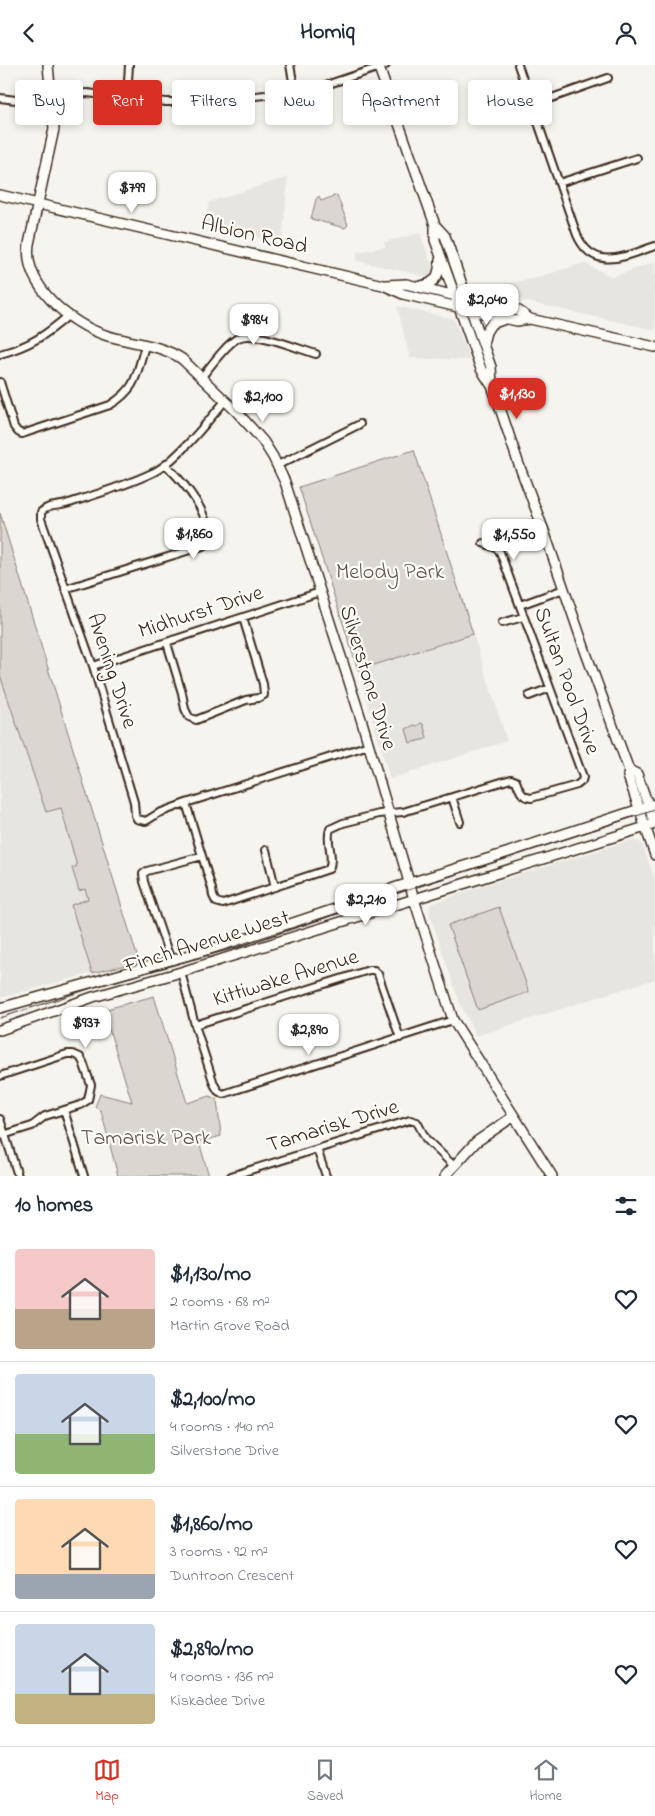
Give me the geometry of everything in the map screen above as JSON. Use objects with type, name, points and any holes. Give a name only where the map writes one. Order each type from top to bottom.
[{"type":"main road","name":"Silverstone Drive","points":[[48,65],[49,80]]},
{"type":"main road","points":[[381,66],[435,225],[435,240],[440,255],[481,369],[492,386],[629,770],[628,777],[655,855]]},
{"type":"main road","name":"Silverstone Drive","points":[[54,125],[53,140],[28,248],[30,270],[39,287],[80,324],[98,332],[175,355],[201,378],[263,441],[278,465],[288,490],[369,745],[409,884],[453,1020],[552,1176]]},
{"type":"main road","name":"Albion Road","points":[[0,195],[383,285],[403,294],[459,308],[517,321],[530,319],[655,347]]},
{"type":"main road","points":[[435,225],[445,236],[491,367],[492,386]]},
{"type":"main road","points":[[418,287],[436,280],[439,272],[440,255]]},
{"type":"main road","name":"Albion Road","points":[[383,285],[406,283],[519,311],[530,319]]},
{"type":"main road","points":[[483,345],[486,332],[491,324],[508,319]]},
{"type":"main road","points":[[629,770],[636,774],[652,805],[655,824]]},
{"type":"main road","name":"Finch Avenue West","points":[[0,1008],[171,961],[301,921],[652,805]]},
{"type":"main road","name":"Finch Avenue West","points":[[0,1030],[93,997],[181,972],[655,824]]},
{"type":"main road","points":[[445,1176],[476,1141],[514,1116]]},
{"type":"street","points":[[128,80],[129,65]]},
{"type":"street","points":[[290,65],[293,80]]},
{"type":"street","points":[[518,65],[523,80]]},
{"type":"street","points":[[333,83],[381,66]]},
{"type":"street","points":[[552,98],[608,78]]},
{"type":"street","points":[[162,101],[178,103],[265,95]]},
{"type":"street","points":[[0,98],[15,100]]},
{"type":"street","points":[[539,125],[580,242],[592,255],[610,259],[655,246]]},
{"type":"street","points":[[559,183],[637,158]]},
{"type":"street","points":[[0,353],[23,347],[45,335],[69,315]]},
{"type":"street","points":[[201,378],[233,341],[242,337],[255,336],[316,354]]},
{"type":"street","points":[[0,382],[14,427],[22,434],[110,405],[120,399],[129,390],[137,377],[145,346]]},
{"type":"street","name":"Avening Drive","points":[[224,401],[166,465],[154,473],[63,505],[47,507],[42,512],[41,519],[93,666],[134,802],[135,815],[138,819],[146,821],[158,813],[186,803],[369,745]]},
{"type":"street","points":[[278,465],[360,424]]},
{"type":"street","points":[[65,589],[204,547],[208,543],[209,536],[205,520],[196,501],[187,487],[166,465]]},
{"type":"street","name":"Sultan Pool Drive","points":[[275,887],[329,869],[332,862],[328,834],[330,829],[343,823],[388,813],[403,812],[511,779],[516,781],[525,798],[577,785],[582,781],[583,777],[500,553],[496,548],[483,543]]},
{"type":"street","points":[[520,605],[564,589]]},
{"type":"street","name":"Midhurst Drive","points":[[93,666],[320,592]]},
{"type":"street","points":[[502,623],[523,617]]},
{"type":"street","points":[[167,643],[185,709],[189,717],[196,720],[236,703],[264,695],[265,690],[243,618]]},
{"type":"street","points":[[529,696],[550,688]]},
{"type":"street","points":[[452,797],[460,822]]},
{"type":"street","points":[[186,803],[216,903],[223,904],[275,887],[266,850]]},
{"type":"street","points":[[171,961],[143,874],[147,871],[202,856]]},
{"type":"street","name":"Kittiwake Avenue","points":[[195,1025],[374,970],[378,973],[400,1038]]},
{"type":"street","points":[[181,972],[195,1025],[214,1084],[218,1091],[223,1094],[453,1020]]},
{"type":"street","points":[[0,1076],[67,1054],[73,1054],[80,1057],[83,1062],[90,1079],[91,1090],[85,1103],[46,1116],[32,1126],[2,1135]]},
{"type":"street","points":[[64,1110],[84,1176]]},
{"type":"street","points":[[0,1119],[2,1135],[18,1176]]},
{"type":"street","name":"Tamarisk Drive","points":[[230,1176],[245,1174],[410,1120],[416,1121],[426,1139],[454,1166]]},
{"type":"street","points":[[317,1149],[326,1176]]},
{"type":"shaded area","points":[[288,177],[282,243],[205,225],[209,202]]},
{"type":"shaded area","points":[[420,233],[432,266],[433,278],[357,261],[357,252],[385,247],[384,242]]},
{"type":"shaded area","points":[[655,262],[655,330],[473,290],[535,278],[584,263],[612,277]]},
{"type":"shaded area","points":[[397,306],[454,319],[470,360],[410,358]]},
{"type":"shaded area","points":[[473,634],[507,741],[390,779],[358,670]]},
{"type":"shaded area","points":[[0,675],[46,812],[61,807],[78,866],[72,868],[79,891],[85,889],[89,899],[71,905],[92,973],[0,998]]},
{"type":"shaded area","points":[[632,840],[639,841],[643,846],[655,879],[655,979],[476,1036],[459,1001],[429,912],[431,904],[479,887]]},
{"type":"green space","points":[[337,195],[348,225],[345,228],[311,219],[316,199],[319,196],[321,201]]},
{"type":"green space","name":"Melody Park","points":[[414,450],[473,634],[358,670],[299,487]]},
{"type":"green space","points":[[0,513],[139,962],[92,973],[71,905],[88,899],[85,889],[79,891],[72,868],[77,866],[61,808],[46,812],[0,675]]},
{"type":"green space","points":[[421,723],[423,724],[426,739],[410,743],[406,729]]},
{"type":"green space","points":[[499,907],[529,992],[478,1010],[448,925]]},
{"type":"green space","name":"Tamarisk Park","points":[[154,996],[187,1103],[210,1096],[217,1100],[221,1136],[199,1142],[209,1176],[118,1176],[101,1111],[95,1107],[100,1094],[132,1102],[103,1010]]},
{"type":"tram line","points":[[0,1018],[98,986],[214,953],[655,810]]}]
